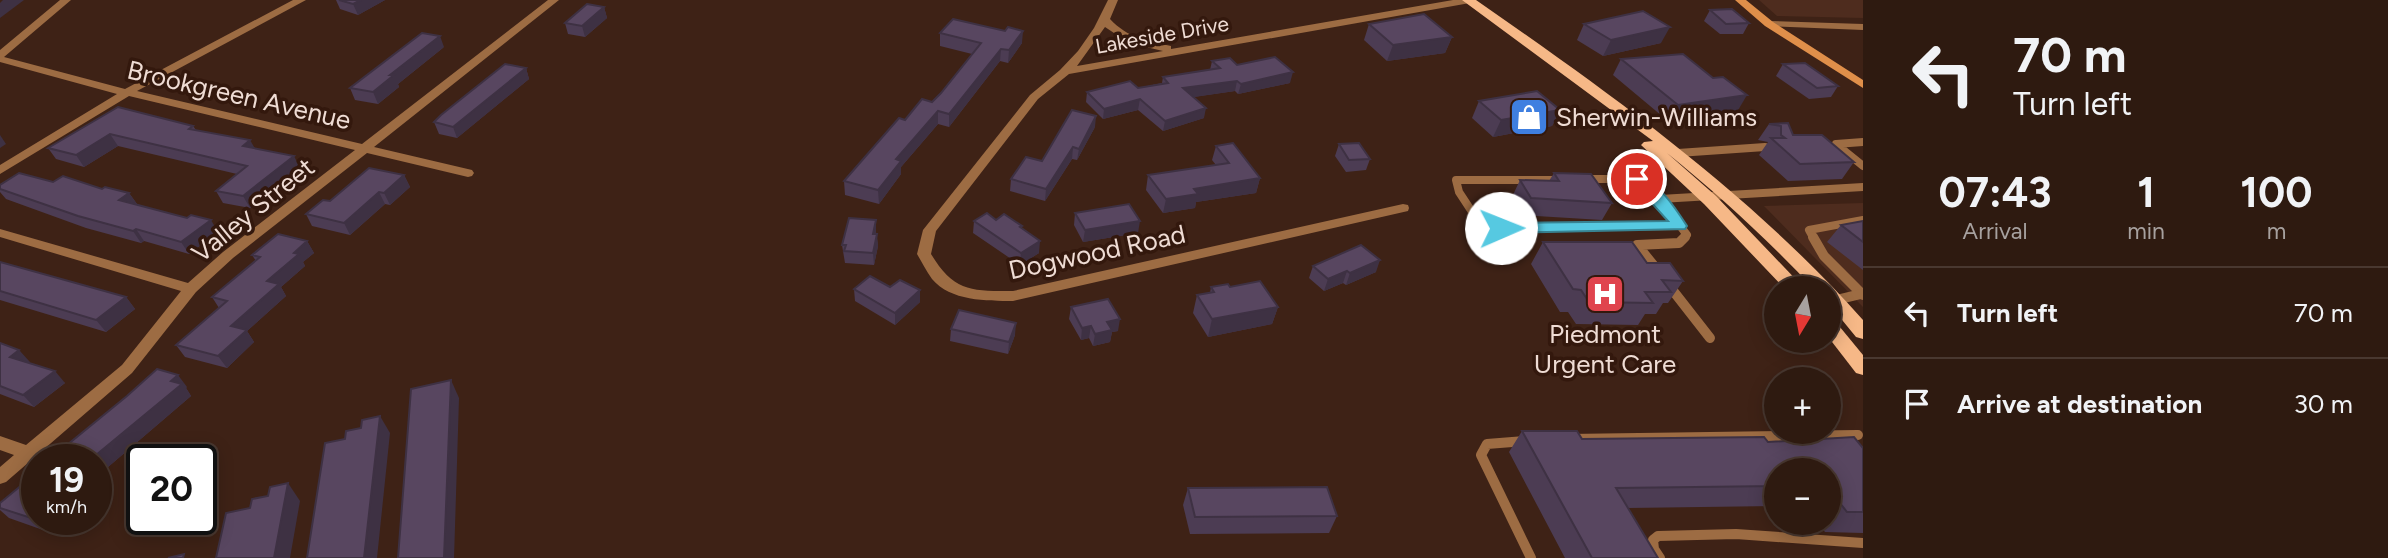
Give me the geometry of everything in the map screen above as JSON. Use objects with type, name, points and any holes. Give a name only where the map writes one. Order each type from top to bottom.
[{"type":"main road","points":[[1469,0],[1594,88],[1678,153],[1726,193],[1811,276]]},
{"type":"main road","points":[[1740,0],[1769,24],[1863,85]]},
{"type":"main road","points":[[1549,58],[1706,195],[1784,276]]},
{"type":"main road","points":[[1841,307],[1863,332]]},
{"type":"main road","points":[[1841,341],[1863,368]]},
{"type":"street","points":[[0,57],[66,0]]},
{"type":"street","points":[[0,170],[151,78],[301,0]]},
{"type":"street","name":"Valley Street","points":[[38,444],[127,369],[191,289],[228,255],[554,0]]},
{"type":"street","name":"Dogwood Road","points":[[1113,0],[1105,20],[1066,71],[1034,97],[930,230],[924,254],[939,278],[960,290],[986,296],[1013,296],[1403,208]]},
{"type":"street","name":"Lakeside Drive","points":[[1066,71],[1469,0]]},
{"type":"street","points":[[1105,20],[1116,34],[1129,40],[1151,47],[1186,50]]},
{"type":"street","points":[[1769,24],[1863,27]]},
{"type":"street","name":"Brookgreen Avenue","points":[[0,57],[128,93],[468,173]]},
{"type":"street","points":[[0,233],[191,289]]},
{"type":"street","points":[[0,443],[21,451]]},
{"type":"street","name":"Valley Street","points":[[0,477],[21,458]]},
{"type":"lane","points":[[1823,145],[1863,142]]},
{"type":"lane","points":[[1836,144],[1863,166]]},
{"type":"lane","points":[[1678,153],[1765,147]]},
{"type":"lane","points":[[1680,226],[1501,228],[1480,224],[1459,192],[1457,180],[1637,179],[1660,199],[1687,235],[1679,243],[1637,245],[1710,338]]},
{"type":"lane","points":[[1660,199],[1863,187]]},
{"type":"lane","points":[[1862,295],[1824,256],[1810,230],[1863,220]]},
{"type":"lane","points":[[1841,294],[1862,295]]},
{"type":"lane","points":[[1531,558],[1481,454],[1487,444],[1546,440],[1861,436]]},
{"type":"lane","points":[[1660,558],[1654,549],[1653,540],[1658,536],[1736,534],[1863,543]]},
{"type":"shaded area","points":[[1759,0],[1863,0],[1863,18],[1777,16]]},
{"type":"shaded area","points":[[1863,203],[1863,307],[1841,285],[1841,276],[1833,276],[1764,206]]},
{"type":"building","points":[[339,0],[361,0],[353,4]]},
{"type":"building","points":[[587,4],[604,7],[582,26],[565,23]]},
{"type":"building","points":[[1732,9],[1749,23],[1726,24],[1710,10]]},
{"type":"building","points":[[1643,11],[1670,27],[1611,40],[1584,24]]},
{"type":"building","points":[[1424,14],[1452,37],[1393,45],[1369,24]]},
{"type":"building","points":[[953,19],[1005,31],[1008,27],[1023,31],[1009,50],[1001,49],[949,114],[938,111],[896,159],[901,161],[878,190],[844,181],[899,118],[905,120],[922,99],[932,102],[941,93],[981,43],[940,33]]},
{"type":"building","points":[[422,33],[440,36],[390,75],[394,75],[373,92],[350,88]]},
{"type":"building","points":[[1683,54],[1713,78],[1723,77],[1747,95],[1678,105],[1621,59]]},
{"type":"building","points":[[1275,57],[1293,72],[1241,84],[1237,81],[1183,88],[1206,108],[1165,121],[1140,99],[1104,109],[1087,92],[1130,81],[1138,88],[1168,83],[1163,77],[1220,68],[1212,61],[1230,58],[1237,65]]},
{"type":"building","points":[[1805,63],[1838,86],[1817,88],[1783,64]]},
{"type":"building","points":[[505,64],[526,68],[453,127],[434,122],[441,115]]},
{"type":"building","points":[[1537,91],[1560,110],[1501,120],[1479,101]]},
{"type":"building","points":[[118,107],[193,126],[189,129],[250,140],[243,146],[294,156],[243,196],[216,191],[247,166],[110,134],[76,155],[48,148]]},
{"type":"building","points":[[1072,110],[1096,116],[1079,149],[1073,147],[1046,189],[1011,179],[1026,157],[1042,161]]},
{"type":"building","points":[[1788,123],[1793,135],[1822,135],[1854,162],[1800,164],[1771,138],[1785,138],[1781,135],[1781,126],[1769,124]]},
{"type":"building","points":[[1233,143],[1260,178],[1194,189],[1198,194],[1166,199],[1148,175],[1229,163],[1216,146]]},
{"type":"building","points":[[1359,143],[1370,159],[1349,160],[1339,144]]},
{"type":"building","points":[[369,168],[404,175],[384,193],[379,192],[344,223],[306,214],[323,200],[330,201]]},
{"type":"building","points":[[19,173],[53,182],[63,176],[102,189],[105,187],[129,193],[119,200],[187,218],[191,215],[211,220],[181,242],[136,229],[133,231],[78,216],[0,189],[0,185]]},
{"type":"building","points":[[1554,173],[1591,174],[1612,203],[1531,198],[1520,180],[1559,181]]},
{"type":"building","points":[[1129,204],[1140,221],[1085,230],[1075,213]]},
{"type":"building","points":[[987,213],[996,220],[1004,214],[1040,241],[1021,253],[974,221]]},
{"type":"building","points":[[849,218],[876,220],[873,234],[877,234],[873,253],[844,251],[846,245],[842,245]]},
{"type":"building","points":[[1863,221],[1863,242],[1841,225]]},
{"type":"building","points":[[278,234],[307,241],[294,253],[299,254],[267,281],[279,284],[231,326],[247,330],[218,356],[176,345],[227,301],[212,297],[260,257],[252,255]]},
{"type":"building","points":[[1543,242],[1632,242],[1647,263],[1670,263],[1683,281],[1662,280],[1671,292],[1645,292],[1653,303],[1589,302],[1581,290],[1573,289]]},
{"type":"building","points":[[1361,245],[1380,260],[1328,279],[1313,266]]},
{"type":"building","points":[[0,262],[126,297],[96,320],[0,291]]},
{"type":"building","points":[[870,276],[890,287],[900,280],[920,290],[895,313],[854,289]]},
{"type":"building","points":[[1260,281],[1278,307],[1212,319],[1197,295],[1214,292],[1211,287],[1228,284],[1230,287]]},
{"type":"building","points":[[1108,299],[1120,319],[1107,322],[1112,330],[1095,334],[1091,326],[1082,328],[1071,307]]},
{"type":"building","points":[[959,310],[1016,323],[1009,342],[951,329]]},
{"type":"building","points":[[0,343],[19,350],[10,357],[55,371],[23,395],[0,386]]},
{"type":"building","points":[[157,369],[178,375],[171,381],[182,384],[109,444],[68,444]]},
{"type":"building","points":[[451,380],[444,558],[398,558],[411,389]]},
{"type":"building","points":[[380,416],[364,558],[307,558],[325,443],[345,439],[346,431],[361,428],[362,420]]},
{"type":"building","points":[[1522,431],[1577,431],[1582,439],[1764,437],[1764,444],[1841,444],[1841,438],[1854,437],[1863,448],[1863,512],[1847,512],[1841,504],[1841,458],[1764,458],[1764,486],[1616,488],[1658,558],[1592,558]]},
{"type":"building","points":[[288,483],[274,558],[216,558],[226,513],[250,508],[252,499],[268,496],[270,487]]},
{"type":"building","points":[[21,486],[21,515],[0,508],[0,503]]},
{"type":"building","points":[[1327,487],[1337,516],[1195,517],[1188,488]]},
{"type":"place","name":"Sherwin-Williams","points":[[1529,117]]},
{"type":"place","name":"Piedmont Urgent Care","points":[[1605,294]]},
{"type":"route","points":[[1501,228],[1680,226],[1660,199],[1637,179]]}]
